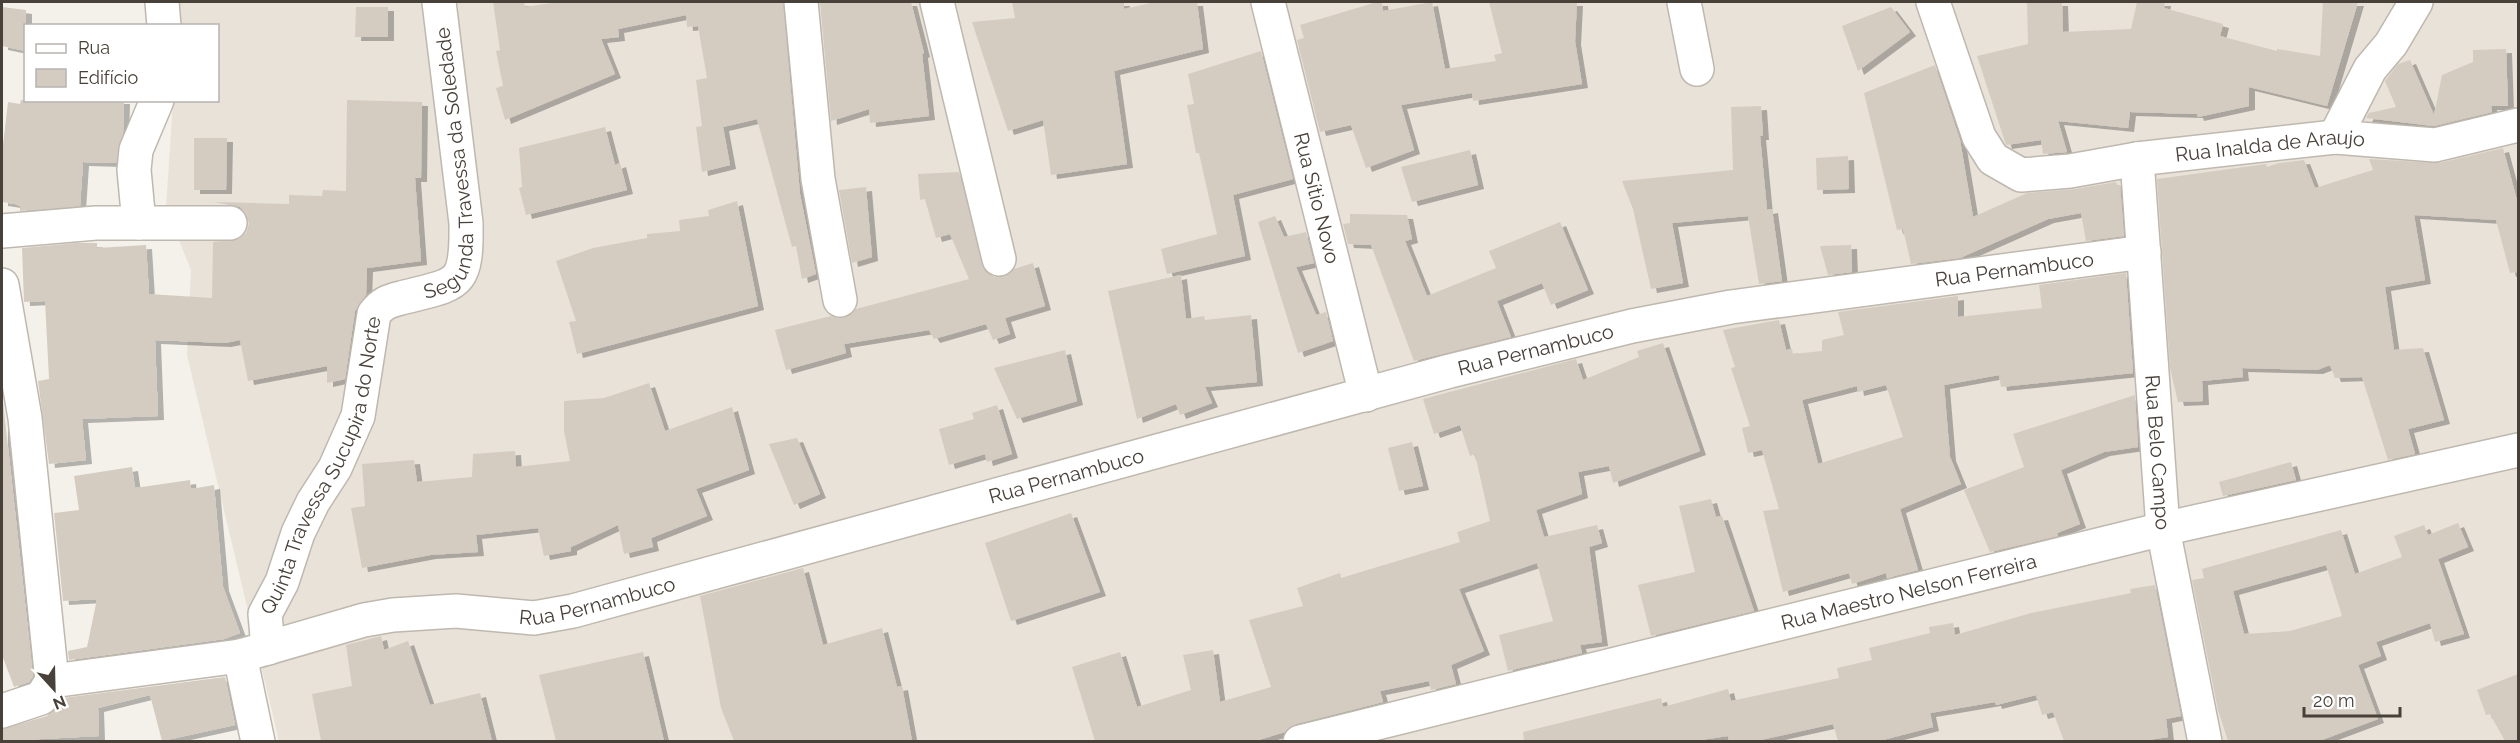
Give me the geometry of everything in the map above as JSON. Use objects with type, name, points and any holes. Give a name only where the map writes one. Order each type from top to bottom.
[{"type":"street","points":[[162,2],[164,24]]},
{"type":"street","name":"Segunda Travessa da Soledade","points":[[401,298],[444,288],[455,282],[461,273],[466,253],[466,223],[439,2]]},
{"type":"street","points":[[801,2],[818,179],[840,300]]},
{"type":"street","points":[[937,2],[999,259]]},
{"type":"street","name":"Rua Sítio Novo","points":[[1268,2],[1366,395]]},
{"type":"street","points":[[1684,2],[1697,69]]},
{"type":"street","name":"Rua Inalda de Araujo","points":[[1933,2],[1951,48],[1979,137],[1993,159],[2020,175],[2070,171],[2137,159],[2335,137],[2435,145],[2518,125]]},
{"type":"street","points":[[2335,137],[2370,69],[2391,44],[2416,2]]},
{"type":"street","points":[[139,223],[134,170],[136,150],[155,102]]},
{"type":"street","name":"Rua Belo Campo","points":[[2137,159],[2163,530],[2205,741]]},
{"type":"street","points":[[2,231],[96,223],[230,223]]},
{"type":"street","name":"Rua Pernambuco","points":[[51,681],[254,652],[364,620],[393,615],[456,611],[534,618],[573,611],[1366,395],[1632,326],[1731,307],[2144,252]]},
{"type":"street","points":[[2,285],[25,418],[51,681],[41,698],[2,711]]},
{"type":"street","name":"Quinta Travessa Sucupira do Norte","points":[[258,741],[254,652],[266,614],[282,582],[298,533],[313,502],[335,468],[358,416],[372,320],[384,303],[401,298]]},
{"type":"street","name":"Rua Maestro Nelson Ferreira","points":[[1300,741],[2163,530],[2518,450]]},
{"type":"shaded area","points":[[168,2],[2518,2],[2518,741],[279,741],[187,355],[191,270],[166,208],[173,102],[219,102],[219,24],[178,24]]},
{"type":"building","points":[[493,2],[524,2],[525,7],[559,2],[783,2],[800,194],[816,274],[802,279],[796,246],[792,247],[757,119],[723,127],[730,165],[702,172],[696,127],[702,126],[696,80],[707,78],[698,26],[687,27],[686,15],[618,29],[619,37],[601,39],[615,74],[505,120],[496,88],[503,86],[496,51],[500,50]]},
{"type":"building","points":[[820,2],[911,2],[924,53],[922,54],[929,116],[870,123],[869,109],[831,121]]},
{"type":"building","points":[[1012,2],[1124,2],[1124,9],[1155,2],[1197,2],[1203,49],[1114,71],[1127,164],[1051,175],[1043,120],[1008,131],[972,22],[1015,18]]},
{"type":"building","points":[[1382,2],[1383,11],[1432,2],[1445,69],[1496,61],[1494,55],[1502,53],[1489,2],[1577,2],[1575,41],[1582,84],[1473,101],[1472,93],[1401,105],[1414,150],[1366,168],[1351,125],[1320,132],[1297,40],[1304,38],[1300,25]]},
{"type":"building","points":[[2027,2],[2062,2],[2063,32],[2131,29],[2137,2],[2165,2],[2164,8],[2223,24],[2220,36],[2277,51],[2277,49],[2320,56],[2323,2],[2358,2],[2327,106],[2249,87],[2249,106],[2198,117],[2197,114],[2130,112],[2128,128],[2058,121],[2067,152],[2043,154],[2041,140],[2006,145],[1977,56],[2028,44]]},
{"type":"building","points":[[2,7],[26,10],[24,51],[2,46]]},
{"type":"building","points":[[356,7],[388,7],[388,37],[355,37]]},
{"type":"building","points":[[1891,7],[1910,32],[1858,71],[1842,26]]},
{"type":"building","points":[[2506,49],[2508,106],[2491,106],[2492,112],[2434,126],[2366,118],[2369,113],[2396,107],[2385,81],[2398,64],[2410,60],[2434,115],[2442,75],[2473,62],[2473,50]]},
{"type":"building","points":[[1261,51],[1293,179],[1233,195],[1245,256],[1167,274],[1161,249],[1217,234],[1199,153],[1196,153],[1187,105],[1194,104],[1188,74]]},
{"type":"building","points":[[1935,65],[1960,140],[1973,217],[2027,193],[2076,189],[2116,182],[2120,185],[2124,236],[2086,241],[2081,213],[2048,219],[1960,258],[1911,264],[1903,229],[1897,230],[1864,93]]},
{"type":"building","points":[[21,100],[24,102],[124,102],[123,133],[116,163],[83,162],[80,206],[20,211],[20,206],[2,202],[2,153],[8,102],[20,104]]},
{"type":"building","points":[[347,100],[422,102],[421,178],[415,178],[421,261],[367,268],[366,295],[355,311],[345,379],[327,383],[327,366],[248,381],[240,340],[225,343],[155,340],[158,416],[82,419],[86,460],[49,464],[38,381],[49,379],[45,301],[24,302],[22,248],[76,243],[97,243],[97,248],[146,245],[149,294],[212,298],[213,242],[239,239],[246,233],[249,224],[246,214],[240,207],[214,202],[289,204],[289,195],[322,196],[323,190],[346,191]]},
{"type":"building","points":[[1761,106],[1763,136],[1760,136],[1767,210],[1772,209],[1782,281],[1759,284],[1748,216],[1672,223],[1683,283],[1651,289],[1633,209],[1622,181],[1733,170],[1731,107]]},
{"type":"building","points":[[605,127],[615,165],[620,163],[627,190],[526,215],[519,188],[522,187],[519,148]]},
{"type":"building","points":[[194,138],[227,138],[226,190],[194,190]]},
{"type":"building","points":[[2503,148],[2518,204],[2518,272],[2510,273],[2496,220],[2414,215],[2425,280],[2385,287],[2394,350],[2423,348],[2444,420],[2408,429],[2415,454],[2388,460],[2362,377],[2335,378],[2330,365],[2317,370],[2242,368],[2243,377],[2202,381],[2203,401],[2178,402],[2170,368],[2157,179],[2266,164],[2267,167],[2304,160],[2315,188],[2373,170],[2369,159],[2439,163]]},
{"type":"building","points":[[1470,150],[1478,185],[1412,202],[1401,167]]},
{"type":"building","points":[[1848,156],[1849,189],[1817,190],[1816,158]]},
{"type":"building","points":[[959,172],[985,271],[993,277],[1003,277],[1014,269],[1033,263],[1045,306],[1005,318],[1010,334],[993,340],[986,324],[934,339],[929,330],[844,344],[846,353],[786,370],[775,330],[831,316],[844,318],[856,309],[969,279],[950,234],[936,238],[925,199],[920,200],[918,174]]},
{"type":"building","points":[[866,187],[872,257],[852,263],[839,190]]},
{"type":"building","points":[[737,201],[758,306],[577,354],[569,322],[576,321],[556,261],[593,248],[647,238],[647,234],[680,231],[679,220],[709,216],[708,210]]},
{"type":"building","points":[[1350,214],[1407,215],[1412,239],[1405,241],[1427,296],[1496,268],[1489,251],[1560,222],[1588,290],[1551,305],[1542,283],[1497,301],[1511,337],[1414,361],[1371,245],[1348,244],[1343,224],[1350,223]]},
{"type":"building","points":[[1275,216],[1284,237],[1306,232],[1314,263],[1296,267],[1316,315],[1326,312],[1333,341],[1298,353],[1258,222]]},
{"type":"building","points":[[1851,245],[1852,272],[1828,275],[1820,246]]},
{"type":"building","points":[[2126,273],[2133,373],[2001,387],[1999,375],[1944,385],[1950,457],[1961,484],[1900,509],[1918,570],[1887,578],[1886,573],[1852,584],[1849,573],[1783,592],[1763,511],[1779,509],[1762,450],[1748,453],[1742,428],[1750,426],[1731,368],[1735,367],[1723,330],[1779,320],[1786,350],[1792,349],[1793,354],[1822,351],[1822,340],[1844,335],[1838,312],[1958,296],[1958,317],[2042,308],[2039,285]],"holes":[[[1886,385],[1903,437],[1818,464],[1802,400],[1857,386],[1858,392]]]},
{"type":"building","points":[[1181,275],[1186,319],[1204,316],[1205,320],[1251,315],[1257,382],[1205,387],[1212,403],[1180,415],[1176,404],[1137,419],[1108,291]]},
{"type":"building","points":[[1663,343],[1700,451],[1613,483],[1609,466],[1578,472],[1582,494],[1536,510],[1544,537],[1597,525],[1602,543],[1589,547],[1602,642],[1580,645],[1582,653],[1508,671],[1499,635],[1553,621],[1537,563],[1459,589],[1484,651],[1451,665],[1456,684],[1431,690],[1429,681],[1380,691],[1383,702],[1296,724],[1285,732],[1255,741],[1095,741],[1072,667],[1120,652],[1137,707],[1191,690],[1183,655],[1213,650],[1220,702],[1271,687],[1249,620],[1303,606],[1297,588],[1340,573],[1341,578],[1460,542],[1457,532],[1490,521],[1475,454],[1470,456],[1460,425],[1434,434],[1423,399],[1576,359],[1583,380],[1639,357],[1637,351]]},
{"type":"building","points":[[1065,350],[1077,401],[1017,419],[994,368]]},
{"type":"building","points":[[649,383],[665,431],[732,407],[749,470],[696,489],[707,516],[651,538],[653,547],[624,554],[618,525],[571,547],[571,551],[544,556],[538,528],[476,535],[478,552],[430,555],[362,568],[351,508],[365,506],[362,464],[414,460],[417,482],[472,477],[473,454],[515,451],[516,467],[570,461],[564,431],[564,401],[604,398]]},
{"type":"building","points":[[2,392],[33,676],[29,682],[14,687],[2,655]]},
{"type":"building","points":[[2135,395],[2138,447],[2104,452],[2061,470],[2080,524],[2057,533],[2058,536],[1990,552],[1964,490],[2024,467],[2013,434]]},
{"type":"building","points":[[997,405],[1012,454],[987,462],[985,454],[949,465],[939,429],[974,419],[972,413]]},
{"type":"building","points":[[797,438],[820,494],[794,505],[769,444]]},
{"type":"building","points":[[1412,442],[1423,486],[1399,491],[1388,448]]},
{"type":"building","points":[[2291,462],[2296,480],[2223,496],[2219,482]]},
{"type":"building","points":[[132,467],[135,488],[190,480],[191,489],[214,485],[223,587],[240,633],[224,639],[69,660],[68,651],[87,647],[97,599],[63,601],[54,513],[79,510],[74,476]]},
{"type":"building","points":[[1711,499],[1716,517],[1722,516],[1754,611],[1651,636],[1638,585],[1695,572],[1679,506]]},
{"type":"building","points":[[1071,513],[1100,592],[1011,621],[985,543]]},
{"type":"building","points":[[2458,523],[2468,547],[2438,559],[2464,634],[2435,642],[2430,623],[2376,642],[2381,656],[2358,665],[2378,719],[2319,741],[2228,741],[2218,710],[2192,580],[2204,578],[2202,569],[2341,530],[2355,574],[2402,557],[2394,536],[2424,525],[2428,535]],"holes":[[[2326,565],[2342,616],[2290,631],[2244,634],[2233,591]]]},
{"type":"building","points":[[803,568],[823,645],[882,628],[897,687],[902,686],[912,741],[734,741],[721,708],[700,596]]},
{"type":"building","points":[[2155,585],[2181,716],[2166,719],[2168,737],[2142,741],[2064,741],[2053,712],[2042,715],[2036,695],[1996,705],[1995,702],[1930,713],[1933,727],[1879,741],[1838,741],[1833,724],[1756,741],[1729,741],[1728,736],[1694,741],[1524,741],[1523,732],[1661,698],[1663,707],[1728,689],[1731,701],[1839,678],[1837,668],[1872,660],[1869,648],[1930,633],[1929,627],[1953,623],[1955,635],[2031,613],[2131,593],[2130,589]]},
{"type":"building","points":[[381,636],[384,650],[408,641],[430,705],[480,693],[492,741],[321,741],[312,694],[352,686],[346,645]]},
{"type":"building","points":[[643,652],[664,741],[556,741],[539,675]]},
{"type":"building","points":[[2518,674],[2518,741],[2505,741],[2490,714],[2486,715],[2477,690]]},
{"type":"building","points":[[225,677],[235,725],[162,741],[150,695],[98,708],[99,736],[2,741],[2,729],[47,716],[63,698]]}]
